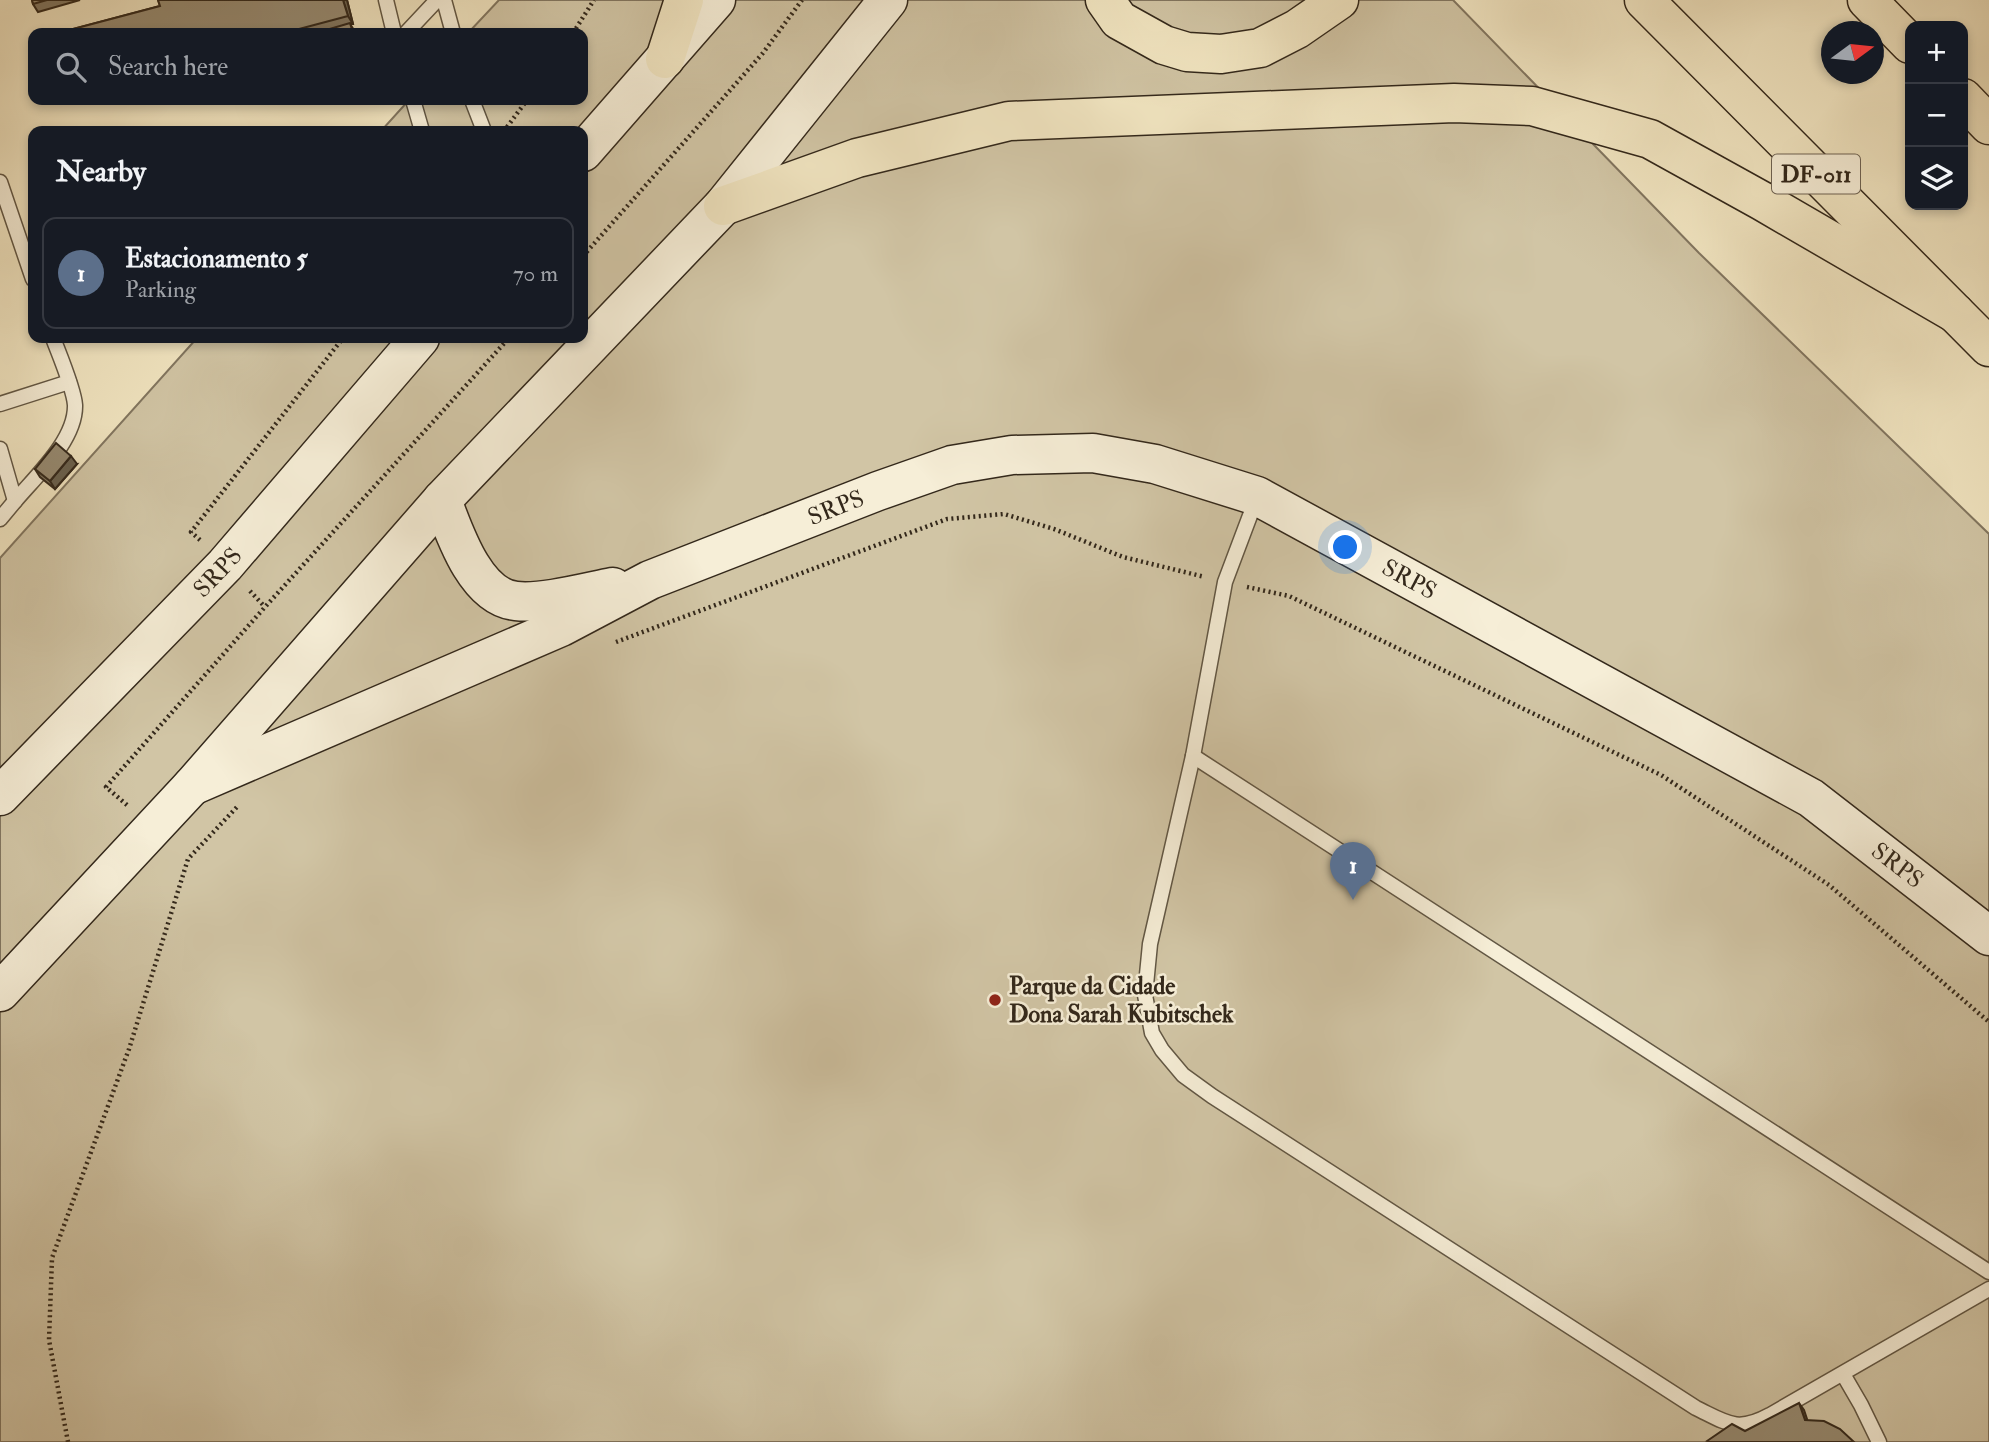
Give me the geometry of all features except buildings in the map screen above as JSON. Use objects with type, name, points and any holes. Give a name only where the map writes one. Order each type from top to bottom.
[{"type":"main road","points":[[665,59],[684,0]]},
{"type":"main road","points":[[588,146],[716,0]]},
{"type":"main road","name":"SRPS","points":[[0,992],[192,786],[442,500],[723,206],[888,0]]},
{"type":"main road","points":[[1105,0],[1119,20],[1164,46],[1188,52],[1221,54],[1260,48],[1297,29],[1339,0]]},
{"type":"main road","name":"DF-011","points":[[1644,0],[1989,347]]},
{"type":"main road","points":[[1867,0],[1905,39]]},
{"type":"main road","points":[[723,206],[857,158],[1009,121],[1454,103],[1532,106],[1650,139],[1955,313]]},
{"type":"main road","points":[[1968,104],[1989,125]]},
{"type":"main road","name":"SRPS","points":[[0,796],[225,565],[416,343]]},
{"type":"main road","name":"SRPS","points":[[192,786],[561,627],[650,580],[878,491],[952,465],[1012,455],[1093,453],[1155,464],[1258,496],[1811,798],[1989,936]]},
{"type":"main road","name":"SRPS","points":[[442,500],[458,544],[474,572],[499,596],[514,601],[531,601],[650,580]]},
{"type":"lane","points":[[386,0],[393,28]]},
{"type":"lane","points":[[411,28],[438,0]]},
{"type":"lane","points":[[444,0],[452,28]]},
{"type":"lane","points":[[414,105],[421,126]]},
{"type":"lane","points":[[474,105],[482,126]]},
{"type":"lane","points":[[0,181],[28,264]]},
{"type":"lane","points":[[0,519],[63,443],[72,422],[75,405],[55,343]]},
{"type":"lane","points":[[0,404],[69,382]]},
{"type":"lane","points":[[0,449],[15,501]]},
{"type":"lane","points":[[1258,496],[1225,582],[1193,756],[1150,944],[1145,995],[1152,1033],[1183,1075],[1223,1104],[1696,1408],[1739,1426],[1755,1424],[1989,1289]]},
{"type":"lane","points":[[1193,756],[1989,1272]]},
{"type":"lane","points":[[1843,1374],[1879,1442]]},
{"type":"path","points":[[576,28],[594,0]]},
{"type":"path","points":[[588,250],[763,53],[802,0]]},
{"type":"path","points":[[509,126],[523,105]]},
{"type":"path","points":[[188,859],[106,787],[504,343]]},
{"type":"path","points":[[608,645],[947,519],[1004,514],[1054,529],[1123,557],[1289,596],[1661,775],[1829,886],[1989,1022]]},
{"type":"path","points":[[68,1442],[50,1340],[52,1258],[129,1049],[188,859],[239,805]]},
{"type":"shaded area","name":"Parque da Cidade Dona Sarah Kubitschek","points":[[499,0],[1453,0],[1699,253],[1989,534],[1989,1442],[0,1442],[0,558],[193,343],[588,343],[588,126],[386,126],[404,105],[588,105],[588,28],[473,28]]},
{"type":"place","name":"Estacionamento 5","points":[[1353,900]]},
{"type":"place","name":"Parque da Cidade Dona Sarah Kubitschek","points":[[995,1000]]}]
